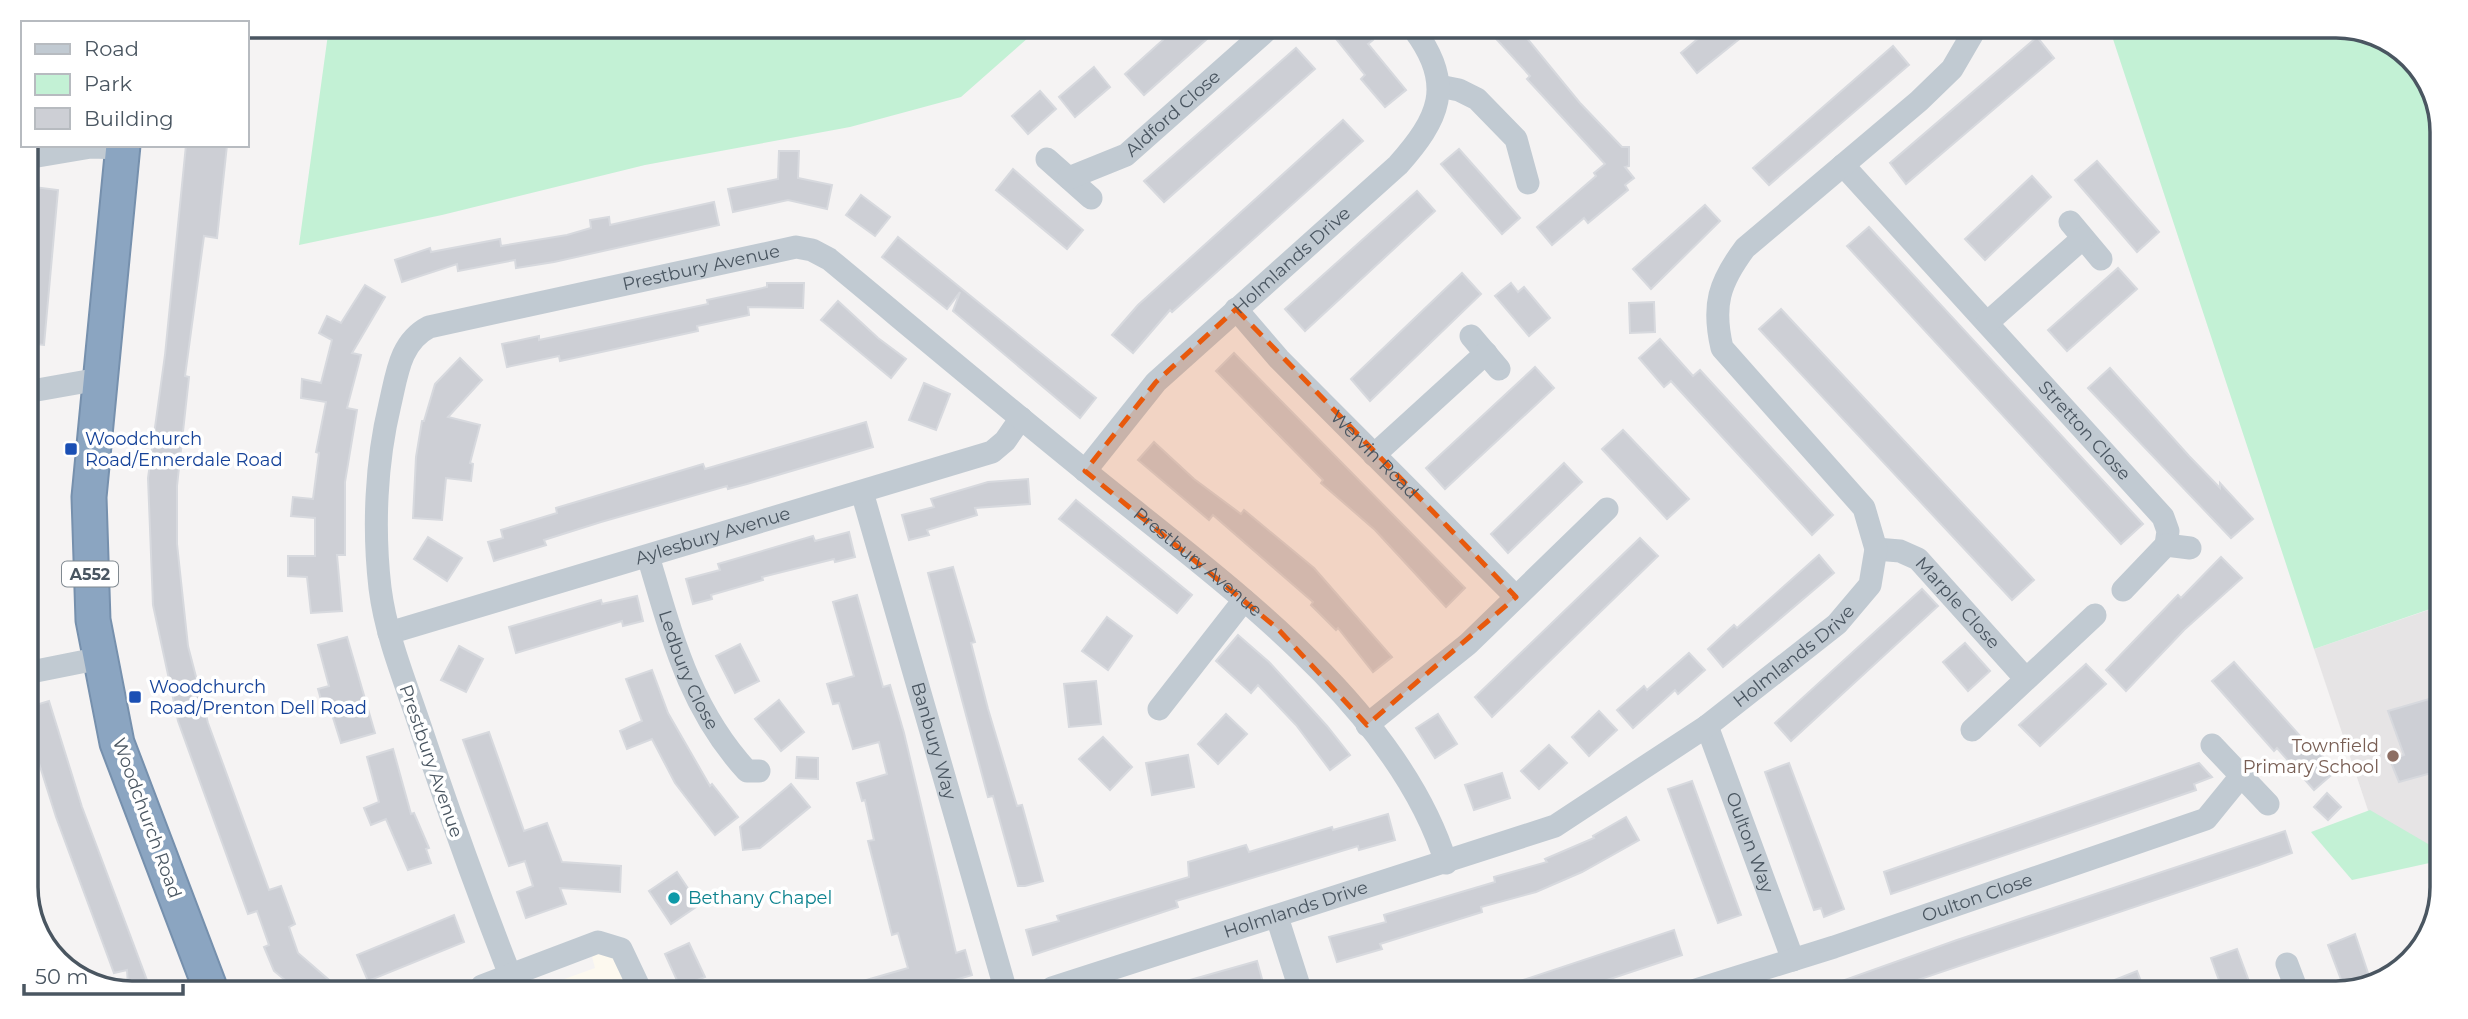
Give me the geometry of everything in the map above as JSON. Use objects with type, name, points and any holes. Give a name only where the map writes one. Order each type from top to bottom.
[{"type":"highway","name":"Woodchurch Road","points":[[123,147],[89,497],[92,609],[117,743],[207,981]]},
{"type":"street","name":"Aldford Close","points":[[1069,178],[1096,170],[1126,155],[1258,38]]},
{"type":"street","name":"Holmlands Drive","points":[[1085,471],[1156,382],[1398,165],[1436,114],[1438,72],[1429,49],[1420,38]]},
{"type":"street","name":"Holmlands Drive","points":[[1074,981],[1555,826],[1707,726],[1838,624],[1870,585],[1876,550],[1864,508],[1722,348],[1716,324],[1718,297],[1728,271],[1745,248],[1952,69],[1970,38]]},
{"type":"street","points":[[1439,86],[1459,90],[1477,99],[1516,139],[1528,183]]},
{"type":"street","points":[[39,156],[91,147],[123,147]]},
{"type":"street","points":[[1048,159],[1091,198]]},
{"type":"street","name":"Stretton Close","points":[[1843,166],[2150,499],[2163,517],[2168,531],[2165,545]]},
{"type":"street","points":[[1987,324],[2076,230],[2101,259]]},
{"type":"street","name":"Prestbury Avenue","points":[[510,975],[456,836],[389,633],[380,588],[377,502],[380,460],[398,370],[411,338],[429,327],[796,247],[812,250],[829,259],[1244,600],[1320,670],[1388,751],[1437,834],[1446,863]]},
{"type":"street","name":"Wervin Road","points":[[1236,309],[1279,359],[1516,597]]},
{"type":"street","points":[[1374,455],[1485,353]]},
{"type":"street","points":[[39,391],[99,379]]},
{"type":"street","name":"Aylesbury Avenue","points":[[389,633],[992,452],[1005,441],[1021,418]]},
{"type":"street","name":"Banbury Way","points":[[862,492],[1003,981]]},
{"type":"street","points":[[1367,724],[1468,644],[1607,509]]},
{"type":"street","points":[[2123,590],[2165,545],[2190,548]]},
{"type":"street","name":"Marple Close","points":[[1876,550],[1900,551],[1918,559],[2026,679]]},
{"type":"street","name":"Ledbury Close","points":[[648,556],[689,686],[734,757],[751,775]]},
{"type":"street","points":[[1159,709],[1244,600]]},
{"type":"street","points":[[1972,730],[2095,615]]},
{"type":"street","points":[[39,670],[101,658]]},
{"type":"street","name":"Oulton Way","points":[[1707,726],[1794,960]]},
{"type":"street","points":[[2211,745],[2268,804]]},
{"type":"street","name":"Oulton Close","points":[[1725,981],[2206,819],[2241,776]]},
{"type":"street","points":[[1277,917],[1297,981]]},
{"type":"street","points":[[495,981],[598,942],[621,949],[636,981]]},
{"type":"street","points":[[2287,964],[2293,981]]},
{"type":"highlighted area","points":[[1236,309],[1516,597],[1367,725],[1277,628],[1085,471],[1156,382]]},
{"type":"shaded area","name":"Townfield Primary School","points":[[2430,610],[2430,862],[2387,867],[2314,649]]},
{"type":"shaded area","points":[[602,951],[616,954],[629,981],[559,981],[595,968],[592,957]]},
{"type":"green space","points":[[327,38],[1028,38],[961,97],[850,127],[645,165],[442,215],[299,245]]},
{"type":"green space","points":[[2113,38],[2354,40],[2382,51],[2397,62],[2414,80],[2425,102],[2429,127],[2430,609],[2314,649]]},
{"type":"green space","points":[[2370,810],[2430,845],[2430,863],[2352,880],[2311,832]]},
{"type":"building","points":[[1165,38],[1208,38],[1144,95],[1125,74]]},
{"type":"building","points":[[1335,38],[1371,38],[1373,40],[1368,44],[1406,90],[1385,107],[1361,79],[1365,75]]},
{"type":"building","points":[[1495,38],[1527,38],[1580,103],[1622,147],[1629,147],[1629,166],[1625,167],[1634,178],[1625,185],[1628,190],[1588,223],[1584,218],[1552,245],[1537,227],[1596,176],[1594,173],[1605,164],[1527,79],[1530,76]]},
{"type":"building","points":[[1699,38],[1741,38],[1697,73],[1681,53]]},
{"type":"building","points":[[2036,38],[2054,58],[1906,184],[1890,163]]},
{"type":"building","points":[[1893,46],[1909,65],[1769,185],[1753,168]]},
{"type":"building","points":[[1296,48],[1315,69],[1164,202],[1144,181]]},
{"type":"building","points":[[1094,67],[1110,87],[1075,117],[1059,97]]},
{"type":"building","points":[[1040,91],[1056,109],[1028,134],[1012,116]]},
{"type":"building","points":[[1343,120],[1363,141],[1172,312],[1170,310],[1133,353],[1112,335],[1138,305]]},
{"type":"building","points":[[186,147],[227,147],[217,238],[204,236],[185,376],[189,377],[177,486],[177,544],[188,646],[208,723],[269,890],[281,886],[295,924],[289,927],[298,953],[330,981],[286,981],[274,971],[264,947],[269,945],[257,911],[248,914],[178,721],[153,605],[148,478],[165,355]]},
{"type":"building","points":[[1459,149],[1520,218],[1502,234],[1441,164]]},
{"type":"building","points":[[779,151],[799,151],[798,178],[832,185],[827,209],[788,200],[733,212],[728,189],[778,179]]},
{"type":"building","points":[[2097,161],[2159,232],[2137,252],[2075,180]]},
{"type":"building","points":[[1013,169],[1083,230],[1067,249],[996,190]]},
{"type":"building","points":[[2032,176],[2051,197],[1985,260],[1965,239]]},
{"type":"building","points":[[39,188],[58,190],[44,345],[39,344]]},
{"type":"building","points":[[1417,191],[1435,211],[1305,331],[1285,309]]},
{"type":"building","points":[[861,195],[890,217],[875,236],[846,215]]},
{"type":"building","points":[[714,202],[719,225],[554,262],[516,268],[515,260],[458,271],[457,264],[402,282],[395,260],[430,248],[431,252],[500,239],[501,246],[567,235],[591,228],[590,220],[609,217],[610,225]]},
{"type":"building","points":[[1705,205],[1720,221],[1651,289],[1633,269]]},
{"type":"building","points":[[1869,227],[2143,524],[2121,544],[1847,246]]},
{"type":"building","points":[[898,237],[1096,398],[1080,418],[953,311],[960,292],[947,309],[882,257]]},
{"type":"building","points":[[2118,268],[2137,289],[2067,351],[2048,330]]},
{"type":"building","points":[[1462,273],[1481,294],[1370,401],[1351,379]]},
{"type":"building","points":[[767,283],[804,283],[803,308],[748,307],[749,315],[697,326],[698,331],[560,361],[559,356],[507,367],[502,344],[539,336],[539,340],[708,304],[707,300],[767,287]]},
{"type":"building","points":[[1511,283],[1518,292],[1524,287],[1550,318],[1529,336],[1495,296]]},
{"type":"building","points":[[365,285],[385,297],[352,353],[361,355],[347,408],[357,410],[345,482],[345,555],[337,555],[342,611],[311,613],[307,577],[288,576],[288,556],[315,556],[315,518],[291,516],[293,497],[313,499],[319,453],[316,452],[326,402],[301,398],[302,379],[321,383],[332,340],[319,333],[327,316],[341,323]]},
{"type":"building","points":[[838,301],[878,338],[906,359],[891,378],[821,320]]},
{"type":"building","points":[[1654,302],[1655,332],[1630,333],[1629,303]]},
{"type":"building","points":[[1781,309],[2034,580],[2012,600],[1759,329]]},
{"type":"building","points":[[1660,339],[1693,376],[1700,370],[1833,515],[1812,535],[1671,381],[1664,387],[1639,358]]},
{"type":"building","points":[[1234,353],[1465,588],[1446,607],[1375,530],[1321,483],[1323,480],[1216,371]]},
{"type":"building","points":[[460,358],[482,380],[448,417],[480,425],[470,463],[473,464],[471,481],[446,478],[442,520],[413,518],[416,457],[422,421],[435,384]]},
{"type":"building","points":[[1535,367],[1554,388],[1445,489],[1426,468]]},
{"type":"building","points":[[2110,368],[2189,456],[2220,488],[2220,483],[2253,519],[2231,538],[2088,388]]},
{"type":"building","points":[[924,383],[950,394],[936,430],[909,420]]},
{"type":"building","points":[[866,422],[873,447],[747,484],[728,489],[727,486],[601,522],[544,540],[546,545],[494,561],[488,542],[503,538],[501,530],[557,513],[556,508],[703,464],[705,469]]},
{"type":"building","points":[[1623,430],[1689,499],[1667,519],[1602,449]]},
{"type":"building","points":[[1154,442],[1194,479],[1241,514],[1244,510],[1314,568],[1392,657],[1373,672],[1338,628],[1336,630],[1311,605],[1313,602],[1213,515],[1209,520],[1138,460]]},
{"type":"building","points":[[1564,463],[1582,482],[1508,553],[1491,534]]},
{"type":"building","points":[[1028,479],[1030,504],[975,508],[977,515],[927,530],[929,535],[909,540],[902,515],[934,507],[931,499],[988,482]]},
{"type":"building","points":[[1076,500],[1192,595],[1177,613],[1059,519]]},
{"type":"building","points":[[849,532],[855,557],[835,562],[834,559],[762,577],[763,580],[711,595],[712,599],[693,604],[686,579],[720,570],[718,564],[813,536],[815,541]]},
{"type":"building","points":[[428,537],[462,558],[447,581],[414,559]]},
{"type":"building","points":[[1640,538],[1658,556],[1492,717],[1475,697]]},
{"type":"building","points":[[1819,555],[1834,573],[1723,667],[1708,649],[1734,625],[1737,628]]},
{"type":"building","points":[[2221,557],[2242,578],[2184,630],[2126,691],[2106,670],[2178,595],[2181,598]]},
{"type":"building","points":[[953,567],[975,642],[971,643],[988,709],[1017,806],[1022,805],[1043,881],[1025,886],[1018,886],[993,796],[988,797],[928,573]]},
{"type":"building","points":[[1922,589],[1938,606],[1791,741],[1775,723]]},
{"type":"building","points":[[857,595],[883,687],[890,685],[904,733],[956,953],[965,950],[972,975],[952,981],[863,981],[908,968],[898,933],[892,935],[868,841],[874,840],[865,800],[862,801],[857,783],[887,774],[879,742],[853,749],[839,703],[833,704],[827,684],[854,676],[833,602]]},
{"type":"building","points":[[637,596],[643,621],[623,626],[622,621],[516,653],[509,627],[601,600],[602,604]]},
{"type":"building","points":[[1107,617],[1132,636],[1108,670],[1082,651]]},
{"type":"building","points":[[1238,635],[1269,662],[1350,755],[1330,770],[1296,725],[1258,685],[1251,693],[1216,661]]},
{"type":"building","points":[[347,637],[375,733],[341,743],[329,705],[323,707],[318,689],[329,686],[318,645]]},
{"type":"building","points":[[1965,643],[1990,671],[1968,691],[1943,662]]},
{"type":"building","points":[[740,644],[759,681],[735,693],[716,656]]},
{"type":"building","points":[[459,646],[483,659],[466,692],[441,680]]},
{"type":"building","points":[[1689,653],[1705,670],[1678,694],[1675,690],[1633,728],[1617,710],[1644,686],[1647,690]]},
{"type":"building","points":[[2234,662],[2308,745],[2311,743],[2336,771],[2314,790],[2277,748],[2274,751],[2212,681]]},
{"type":"building","points":[[2086,664],[2106,684],[2040,746],[2019,725]]},
{"type":"building","points":[[652,670],[668,713],[710,786],[712,784],[738,817],[715,835],[675,783],[652,739],[627,749],[620,731],[642,721],[626,679]]},
{"type":"building","points":[[1096,681],[1101,724],[1069,727],[1064,684]]},
{"type":"building","points":[[2430,699],[2430,773],[2399,782],[2390,760],[2404,755],[2388,711]]},
{"type":"building","points":[[779,700],[804,732],[781,751],[755,719]]},
{"type":"building","points":[[49,701],[82,807],[147,981],[128,980],[127,970],[114,973],[56,817],[39,763],[39,704]]},
{"type":"building","points":[[1599,711],[1617,730],[1589,756],[1572,737]]},
{"type":"building","points":[[1226,714],[1247,734],[1218,764],[1198,744]]},
{"type":"building","points":[[1438,714],[1457,744],[1435,758],[1416,728]]},
{"type":"building","points":[[489,732],[524,831],[547,823],[562,862],[621,866],[620,892],[560,888],[566,904],[526,918],[517,892],[533,886],[525,861],[509,866],[463,740]]},
{"type":"building","points":[[1103,737],[1132,767],[1110,790],[1079,759]]},
{"type":"building","points":[[1549,745],[1567,763],[1539,789],[1521,771]]},
{"type":"building","points":[[393,749],[411,814],[414,813],[429,848],[426,849],[431,863],[408,870],[386,819],[371,825],[364,808],[379,802],[367,757]]},
{"type":"building","points":[[1188,755],[1194,787],[1152,795],[1146,763]]},
{"type":"building","points":[[797,757],[818,758],[818,779],[796,778]]},
{"type":"building","points":[[1789,763],[1844,909],[1824,917],[1821,908],[1814,910],[1765,772]]},
{"type":"building","points":[[2199,763],[2212,777],[2194,784],[2196,790],[1891,894],[1884,872]]},
{"type":"building","points":[[1502,773],[1510,798],[1474,810],[1465,785]]},
{"type":"building","points":[[1692,781],[1741,915],[1718,923],[1668,789]]},
{"type":"building","points":[[791,784],[810,807],[760,848],[743,850],[740,827]]},
{"type":"building","points":[[2327,793],[2341,807],[2328,820],[2314,807]]},
{"type":"building","points":[[1388,814],[1395,840],[1359,850],[1358,846],[1176,901],[1178,907],[1033,955],[1026,930],[1059,921],[1057,916],[1189,877],[1188,862],[1246,845],[1249,852],[1332,827],[1333,830]]},
{"type":"building","points":[[1626,817],[1639,840],[1582,872],[1536,892],[1481,907],[1482,912],[1380,944],[1382,949],[1337,962],[1329,937],[1386,922],[1384,915],[1495,882],[1494,877],[1547,862],[1545,859],[1594,838],[1593,836]]},
{"type":"building","points":[[2285,831],[2292,853],[1915,981],[1842,981]]},
{"type":"building","name":"Bethany Chapel","points":[[677,872],[699,905],[671,924],[649,891]]},
{"type":"building","points":[[454,915],[464,942],[368,981],[357,955]]},
{"type":"building","points":[[1674,930],[1682,955],[1604,981],[1520,981]]},
{"type":"building","points":[[2355,934],[2368,974],[2341,981],[2328,945]]},
{"type":"building","points":[[689,943],[705,977],[695,981],[677,981],[665,954]]},
{"type":"building","points":[[2237,949],[2249,981],[2219,981],[2211,958]]},
{"type":"building","points":[[1257,961],[1263,981],[1187,981]]},
{"type":"building","points":[[2137,971],[2141,981],[2112,981]]},
{"type":"place","name":"Woodchurch Road/Ennerdale Road","points":[[71,449]]},
{"type":"place","name":"Woodchurch Road/Prenton Dell Road","points":[[135,697]]},
{"type":"place","name":"Townfield Primary School","points":[[2393,756]]},
{"type":"place","name":"Bethany Chapel","points":[[674,898]]}]
